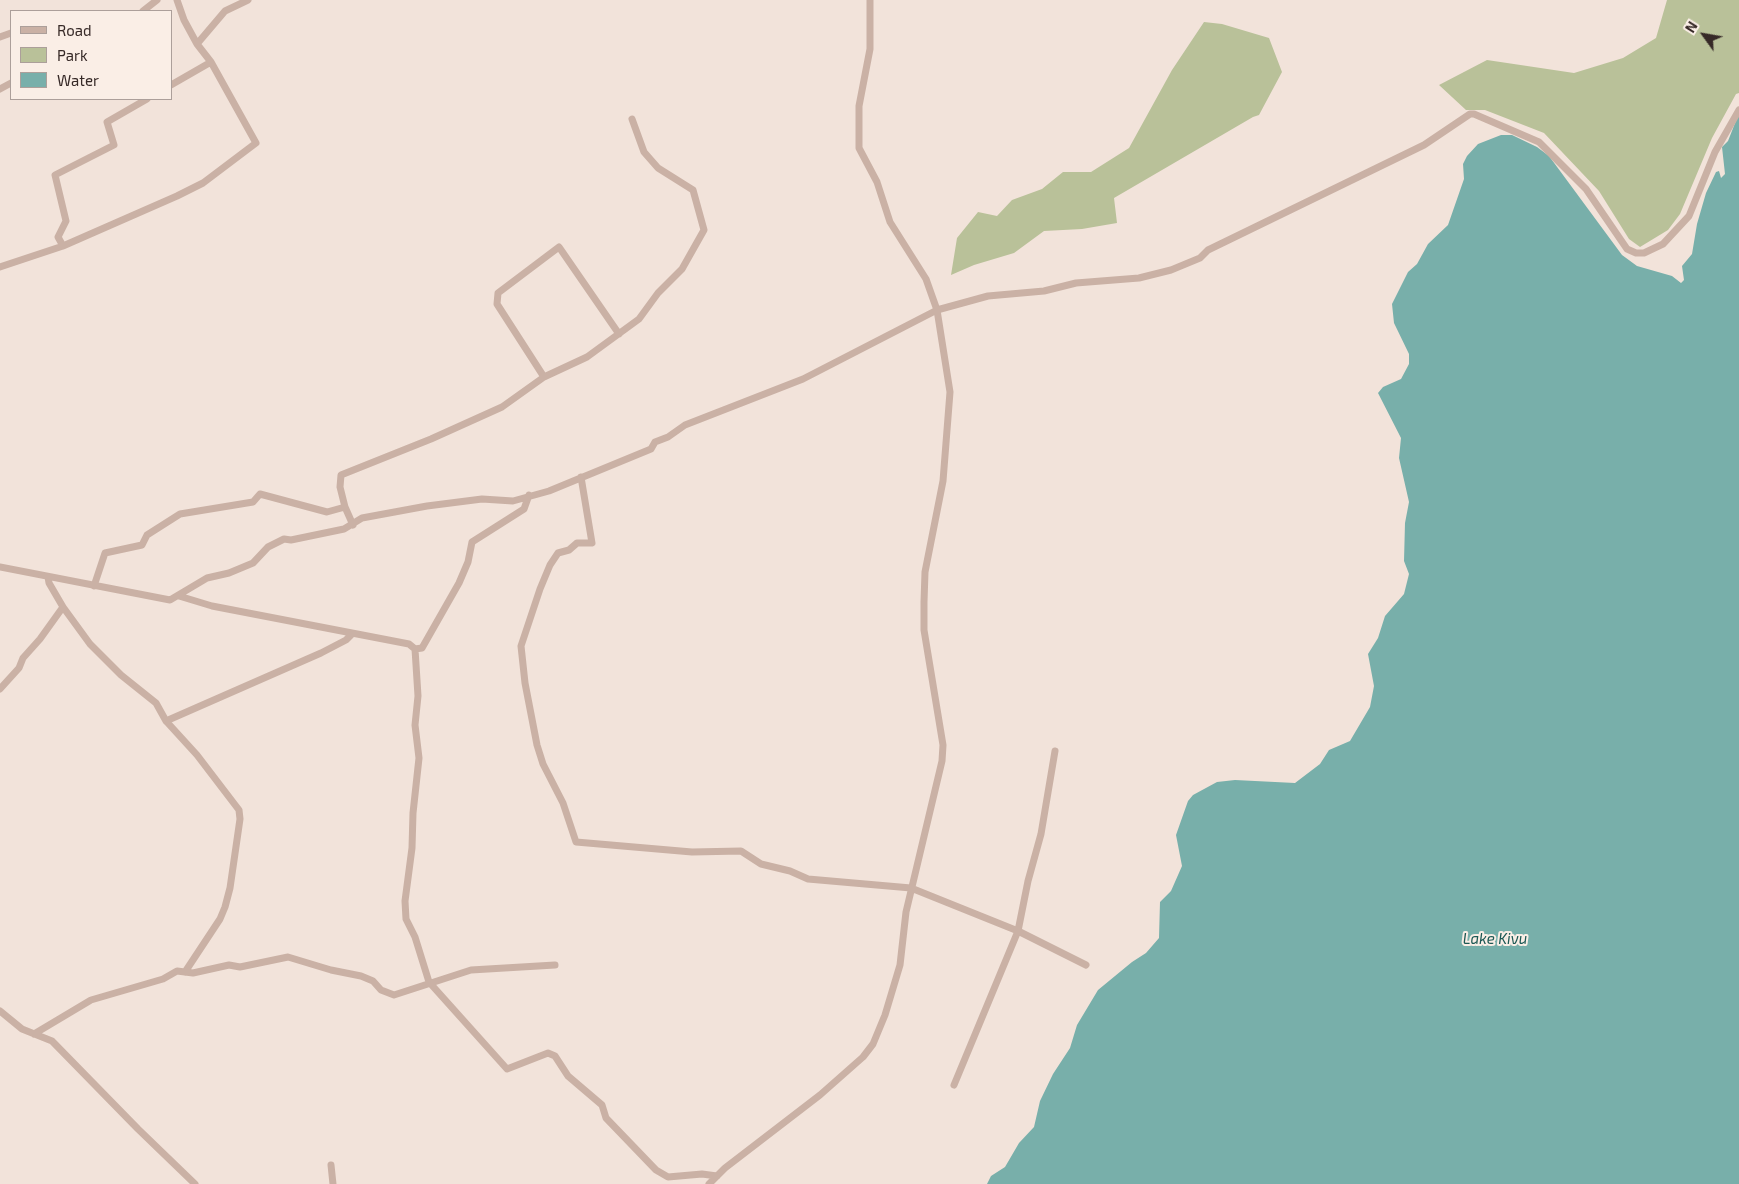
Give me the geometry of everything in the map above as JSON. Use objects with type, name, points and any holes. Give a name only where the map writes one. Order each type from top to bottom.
[{"type":"street","points":[[144,10],[157,0]]},
{"type":"street","points":[[0,266],[63,246],[141,213],[202,183],[256,143],[211,62],[198,44],[176,0]]},
{"type":"street","points":[[198,44],[225,11],[248,0]]},
{"type":"street","points":[[709,1184],[820,1095],[863,1057],[873,1044],[890,1002],[900,964],[906,912],[943,753],[924,630],[924,602],[925,572],[943,481],[950,404],[949,382],[937,310],[926,278],[890,222],[877,182],[859,148],[858,106],[870,49],[870,0]]},
{"type":"street","points":[[172,84],[211,62]]},
{"type":"street","points":[[63,246],[58,238],[66,221],[55,175],[114,145],[107,122],[145,100]]},
{"type":"street","points":[[0,567],[170,600],[207,578],[229,573],[253,563],[268,547],[284,540],[344,529],[362,518],[428,506],[482,499],[513,501],[548,491],[651,448],[656,442],[668,437],[685,425],[803,379],[937,310],[988,296],[1044,291],[1076,283],[1138,278],[1171,270],[1200,258],[1208,250],[1409,153],[1470,114],[1474,114],[1539,142],[1586,189],[1627,249],[1636,254],[1644,253],[1663,244],[1690,216],[1715,152],[1739,110]]},
{"type":"street","points":[[353,525],[345,507],[340,487],[342,475],[431,439],[502,407],[544,377],[587,357],[639,318],[658,293],[682,270],[704,230],[693,190],[658,168],[644,152],[632,119]]},
{"type":"street","points":[[544,377],[497,304],[498,293],[559,247],[619,334]]},
{"type":"street","points":[[581,477],[592,543],[577,543],[569,550],[558,553],[550,565],[540,589],[522,646],[525,683],[537,745],[543,764],[563,803],[576,842],[692,852],[741,851],[760,864],[808,879],[911,888],[1018,930],[1086,964]]},
{"type":"street","points":[[94,586],[105,553],[142,545],[146,535],[180,514],[253,502],[260,494],[327,512],[345,507]]},
{"type":"street","points":[[415,649],[422,648],[426,644],[459,584],[468,562],[472,542],[524,509],[529,495]]},
{"type":"street","points":[[48,577],[49,583],[62,607],[90,644],[122,675],[156,703],[166,721],[197,756],[239,810],[240,819],[230,888],[225,907],[185,972]]},
{"type":"street","points":[[179,596],[212,606],[324,626],[352,635],[409,644],[415,649],[418,696],[416,725],[419,758],[413,813],[412,848],[405,901],[406,919],[416,937],[429,982],[507,1069],[548,1053],[555,1056],[568,1076],[602,1106],[606,1118],[656,1170],[668,1177],[702,1174],[717,1176]]},
{"type":"street","points":[[0,689],[19,668],[23,658],[40,639],[62,607]]},
{"type":"street","points":[[166,721],[321,653],[352,635]]},
{"type":"street","points":[[954,1085],[1018,930],[1028,881],[1041,834],[1055,752]]},
{"type":"street","points":[[34,1034],[91,1000],[163,979],[177,971],[193,973],[229,965],[240,968],[288,957],[331,970],[361,976],[373,981],[381,990],[394,995],[429,982],[472,970],[555,965]]},
{"type":"street","points":[[0,1012],[22,1029],[52,1041],[195,1184]]},
{"type":"street","points":[[331,1166],[333,1184]]},
{"type":"green space","points":[[1667,0],[1739,0],[1739,93],[1736,94],[1712,138],[1680,214],[1668,230],[1640,247],[1629,239],[1599,191],[1544,133],[1485,110],[1466,110],[1439,85],[1487,60],[1574,73],[1623,58],[1656,38]]},
{"type":"green space","points":[[1204,22],[1222,24],[1269,38],[1282,72],[1259,115],[1114,198],[1117,223],[1082,229],[1044,231],[1014,253],[974,265],[951,275],[957,238],[978,212],[997,216],[1012,200],[1042,189],[1063,172],[1091,172],[1129,148],[1172,70]]},
{"type":"water","name":"Lake Kivu","points":[[1739,113],[1739,1184],[987,1184],[991,1176],[1005,1167],[1019,1143],[1034,1127],[1040,1101],[1053,1074],[1070,1048],[1077,1025],[1098,990],[1146,953],[1159,938],[1160,902],[1171,891],[1182,866],[1176,835],[1188,801],[1193,795],[1217,782],[1235,780],[1295,783],[1320,764],[1329,750],[1350,741],[1370,707],[1374,686],[1368,654],[1378,638],[1385,616],[1404,594],[1409,574],[1404,561],[1405,523],[1409,502],[1399,458],[1401,438],[1378,393],[1383,387],[1401,379],[1409,364],[1409,354],[1394,323],[1392,304],[1408,272],[1417,264],[1428,244],[1448,225],[1464,179],[1463,164],[1467,156],[1478,144],[1501,135],[1512,135],[1537,147],[1549,156],[1622,255],[1637,266],[1672,276],[1681,283],[1684,280],[1682,266],[1692,254],[1697,224],[1706,193],[1716,172],[1719,171],[1721,178],[1725,174],[1722,147],[1728,141]]}]
